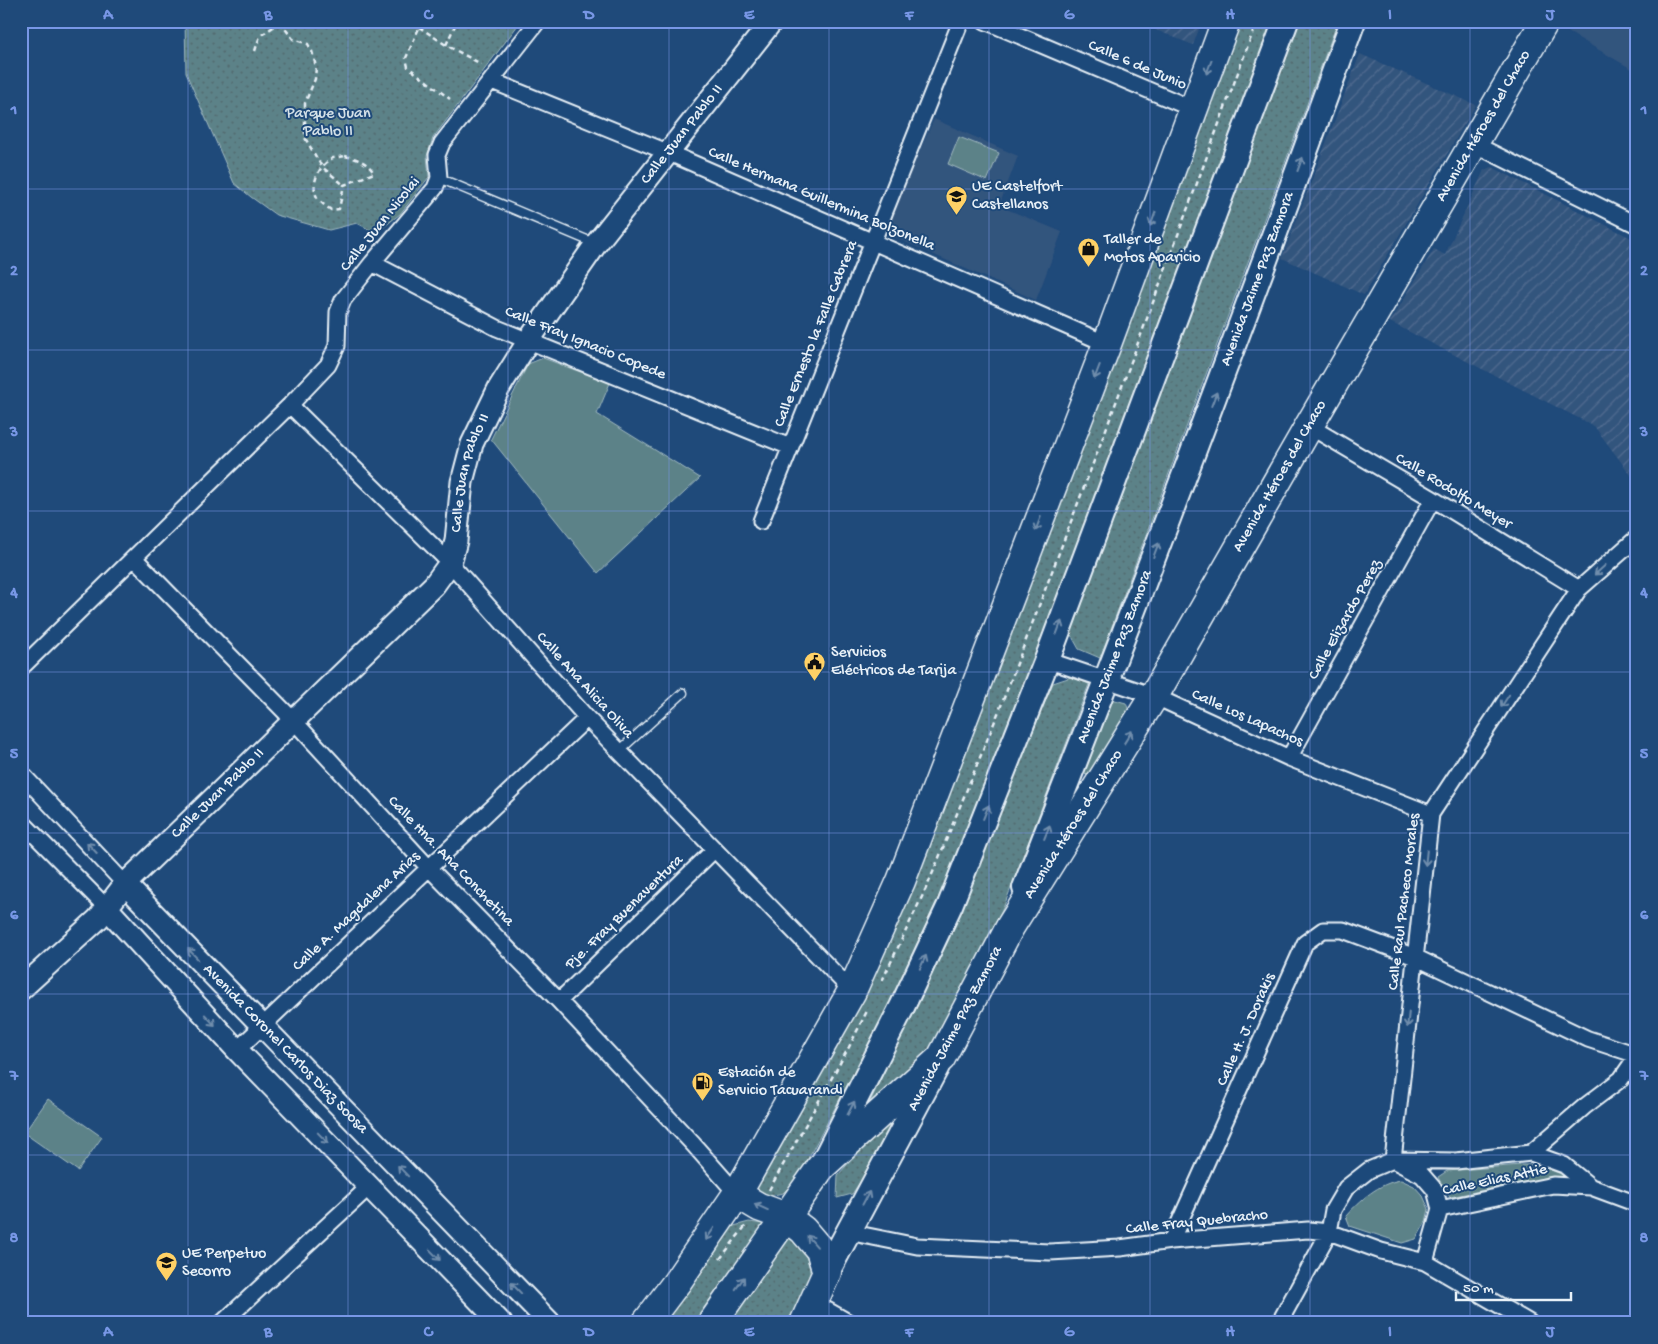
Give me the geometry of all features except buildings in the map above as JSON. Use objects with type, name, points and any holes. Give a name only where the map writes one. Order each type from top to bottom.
[{"type":"highway","points":[[646,1323],[678,1282],[737,1194],[852,991],[901,881],[1108,344],[1226,21]]},
{"type":"highway","name":"Avenida Héroes del Chaco","points":[[1010,927],[1154,696],[1308,426],[1545,21]]},
{"type":"highway","name":"Avenida Jaime Paz Zamora","points":[[941,1058],[1010,927]]},
{"type":"highway","points":[[712,1323],[821,1167],[941,1058]]},
{"type":"highway","points":[[737,1194],[759,1207],[786,1217],[803,1230],[820,1250],[827,1272]]},
{"type":"highway","name":"Avenida Jaime Paz Zamora","points":[[809,1316],[827,1272]]},
{"type":"main road","name":"Calle Juan Pablo II","points":[[21,989],[98,920],[125,884],[434,585],[450,563],[456,540],[462,482],[472,444],[499,388],[529,340],[596,244],[772,21]]},
{"type":"main road","points":[[821,1167],[902,1008],[950,905],[1047,660],[1286,21]]},
{"type":"main road","name":"Avenida Jaime Paz Zamora","points":[[1010,927],[1107,680],[1227,365],[1353,21]]},
{"type":"main road","name":"Avenida Coronel Carlos Diaz Soosa","points":[[125,884],[550,1323]]},
{"type":"main road","name":"Avenida Coronel Carlos Diaz Soosa","points":[[106,908],[237,1050],[501,1323]]},
{"type":"main road","name":"Avenida Jaime Paz Zamora","points":[[827,1272],[941,1058]]},
{"type":"street","name":"Calle Juan Nicolai","points":[[21,668],[290,405],[328,365],[337,346],[338,312],[343,300],[372,262],[435,188],[439,178],[438,155],[442,143],[538,21]]},
{"type":"street","name":"Calle Ernesto la Falle Cabrera","points":[[761,521],[961,21]]},
{"type":"street","name":"Calle 6 de Junio","points":[[985,21],[1193,108]]},
{"type":"street","name":"Calle Hermana Guillermina Bolzonella","points":[[492,81],[667,152],[1108,344]]},
{"type":"street","points":[[1474,144],[1637,225]]},
{"type":"street","name":"Calle Fray Ignacio Copede","points":[[372,262],[497,328],[790,447]]},
{"type":"street","name":"Calle Ana Alicia Oliva","points":[[290,405],[450,563],[587,718],[852,991]]},
{"type":"street","name":"Calle Rodolfo Meyer","points":[[1308,426],[1433,499],[1579,589]]},
{"type":"street","name":"Calle Elizardo Perez","points":[[1289,758],[1433,499]]},
{"type":"street","name":"Calle Raul Pacheco Morales","points":[[1393,1160],[1431,814],[1579,589],[1637,538]]},
{"type":"street","name":"Calle Hna. Ana Conchetina","points":[[134,558],[294,721],[429,868],[559,1001],[693,1144],[737,1194]]},
{"type":"street","name":"Calle Los Lapachos","points":[[1047,660],[1154,696],[1289,758],[1431,814]]},
{"type":"street","name":"Calle A. Magdalena Arias","points":[[237,1050],[587,718]]},
{"type":"street","name":"Avenida Coronel Carlos Diaz Soosa","points":[[21,773],[125,884]]},
{"type":"street","name":"Avenida Coronel Carlos Diaz Soosa","points":[[21,821],[106,908]]},
{"type":"street","name":"Pje. Fray Buenaventura","points":[[559,1001],[714,850]]},
{"type":"street","name":"Calle H. J. Dorakis","points":[[1171,1241],[1305,943],[1322,930],[1343,930],[1415,957],[1588,1039],[1637,1056]]},
{"type":"street","points":[[1532,1153],[1584,1107],[1621,1079],[1637,1056]]},
{"type":"street","points":[[1279,1323],[1330,1232],[1333,1210],[1346,1188],[1370,1170],[1393,1160],[1456,1160],[1532,1153],[1564,1165],[1591,1187]]},
{"type":"street","points":[[1393,1160],[1422,1174],[1435,1190],[1440,1210]]},
{"type":"street","name":"Calle Elias Attie","points":[[1425,1262],[1440,1210],[1553,1185],[1591,1187],[1637,1204]]},
{"type":"street","points":[[222,1323],[370,1186]]},
{"type":"street","name":"Calle Fray Quebracho","points":[[848,1232],[917,1246],[1050,1252],[1120,1248],[1171,1241],[1308,1230],[1330,1232],[1381,1251],[1425,1262],[1521,1321]]},
{"type":"street","points":[[809,1316],[850,1323]]},
{"type":"lane","points":[[439,178],[596,244]]},
{"type":"lane","points":[[619,750],[683,693]]},
{"type":"path","points":[[422,21],[406,58],[408,67],[450,99]]},
{"type":"path","points":[[446,45],[457,21]]},
{"type":"path","points":[[255,51],[260,36],[281,22],[293,39],[308,44],[316,67],[315,79],[305,103],[305,138],[322,167],[344,185]]},
{"type":"path","points":[[419,27],[446,45],[481,64]]},
{"type":"path","points":[[345,156],[358,159],[369,165],[374,173],[344,185],[339,209],[331,210],[318,200],[315,186],[316,175],[322,167],[334,158],[345,156]]},
{"type":"shaded area","points":[[1134,21],[1202,21],[1193,45]]},
{"type":"shaded area","points":[[1575,21],[1637,21],[1637,72],[1568,32]]},
{"type":"shaded area","points":[[1360,54],[1476,105],[1364,295],[1282,258]]},
{"type":"shaded area","name":"UE Castelfort Castellanos","points":[[934,119],[1018,156],[999,206],[1062,232],[1036,300],[892,236],[887,224]]},
{"type":"shaded area","points":[[1492,167],[1637,241],[1637,483],[1594,426],[1390,322],[1434,249],[1445,255],[1484,170]]},
{"type":"green space","name":"Parque Juan Pablo II","points":[[185,21],[521,21],[433,138],[427,156],[429,177],[400,214],[376,233],[357,223],[329,230],[276,215],[234,183],[186,73]]},
{"type":"green space","points":[[1241,21],[1276,21],[1017,717],[959,853],[882,1020],[797,1179],[783,1193],[764,1197],[752,1189],[910,892],[985,701]]},
{"type":"green space","points":[[1297,21],[1338,21],[1100,658],[1079,649],[1070,633],[1073,616]]},
{"type":"green space","points":[[959,137],[999,153],[987,181],[948,164]]},
{"type":"green space","points":[[543,358],[610,383],[597,414],[700,478],[598,573],[491,439],[528,364]]},
{"type":"green space","points":[[1071,677],[1089,684],[1004,906],[938,1047],[863,1117],[953,925],[1053,683]]},
{"type":"green space","points":[[1108,698],[1126,703],[1129,711],[1093,769],[1086,775],[1080,770]]},
{"type":"green space","points":[[48,1099],[102,1137],[78,1171],[24,1133]]},
{"type":"green space","points":[[900,1112],[852,1194],[837,1198],[838,1175],[861,1149]]},
{"type":"green space","points":[[1538,1165],[1569,1177],[1549,1177],[1450,1197],[1438,1177],[1447,1171]]},
{"type":"green space","points":[[1401,1180],[1414,1186],[1423,1196],[1429,1209],[1426,1222],[1416,1239],[1402,1243],[1350,1226],[1346,1216],[1357,1204],[1378,1188]]},
{"type":"green space","points":[[749,1222],[764,1224],[693,1323],[657,1323],[721,1237],[734,1226]]},
{"type":"green space","points":[[790,1235],[800,1246],[806,1257],[810,1277],[809,1287],[795,1323],[729,1323]]},
{"type":"place","name":"UE Castelfort Castellanos","points":[[956,215]]},
{"type":"place","name":"Taller de Motos Aparicio","points":[[1088,268]]},
{"type":"place","name":"Servicios Eléctricos de Tarija","points":[[815,681]]},
{"type":"place","name":"Estación de Servicio Tacuarandi","points":[[702,1101]]},
{"type":"place","name":"UE Perpetuo Secorro","points":[[166,1282]]}]
